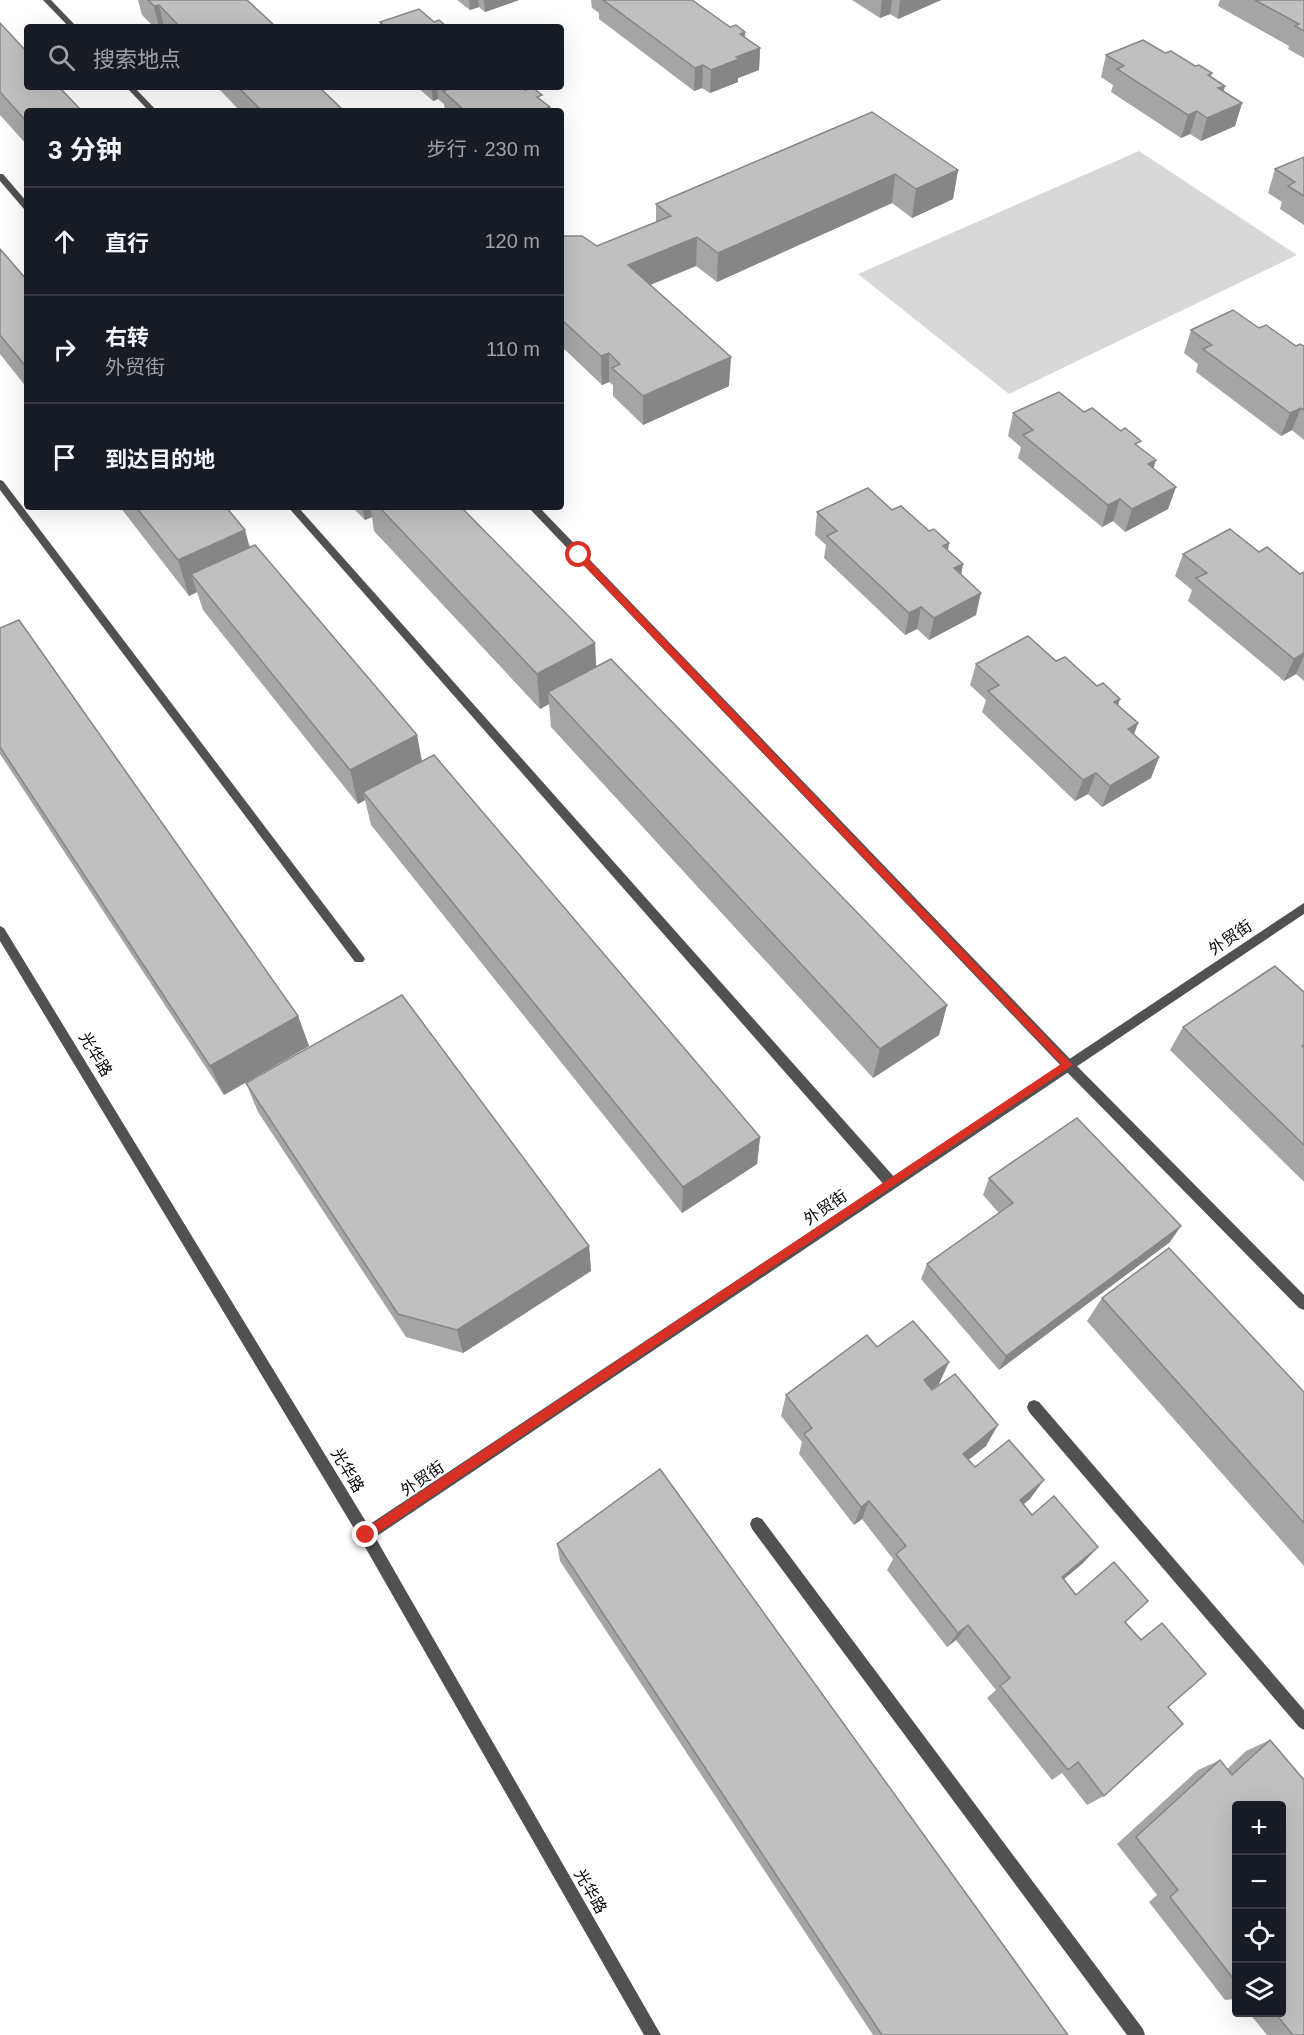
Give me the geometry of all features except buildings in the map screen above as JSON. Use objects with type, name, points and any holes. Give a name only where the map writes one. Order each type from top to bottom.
[{"type":"street","points":[[47,0],[70,24]]},
{"type":"street","points":[[133,90],[150,108]]},
{"type":"street","points":[[0,177],[24,204]]},
{"type":"street","points":[[0,483],[359,959]]},
{"type":"street","points":[[296,510],[891,1183]]},
{"type":"street","points":[[536,510],[1068,1065],[1304,1304]]},
{"type":"street","name":"外贸街","points":[[366,1535],[1304,908]]},
{"type":"street","name":"光华路","points":[[0,930],[366,1535],[653,2035]]},
{"type":"street","points":[[1034,1407],[1304,1722]]},
{"type":"street","points":[[757,1524],[1137,2035]]},
{"type":"shaded area","points":[[1139,151],[1297,255],[1009,394],[858,274]]},
{"type":"route","points":[[366,1535],[1068,1065],[579,555]]}]
